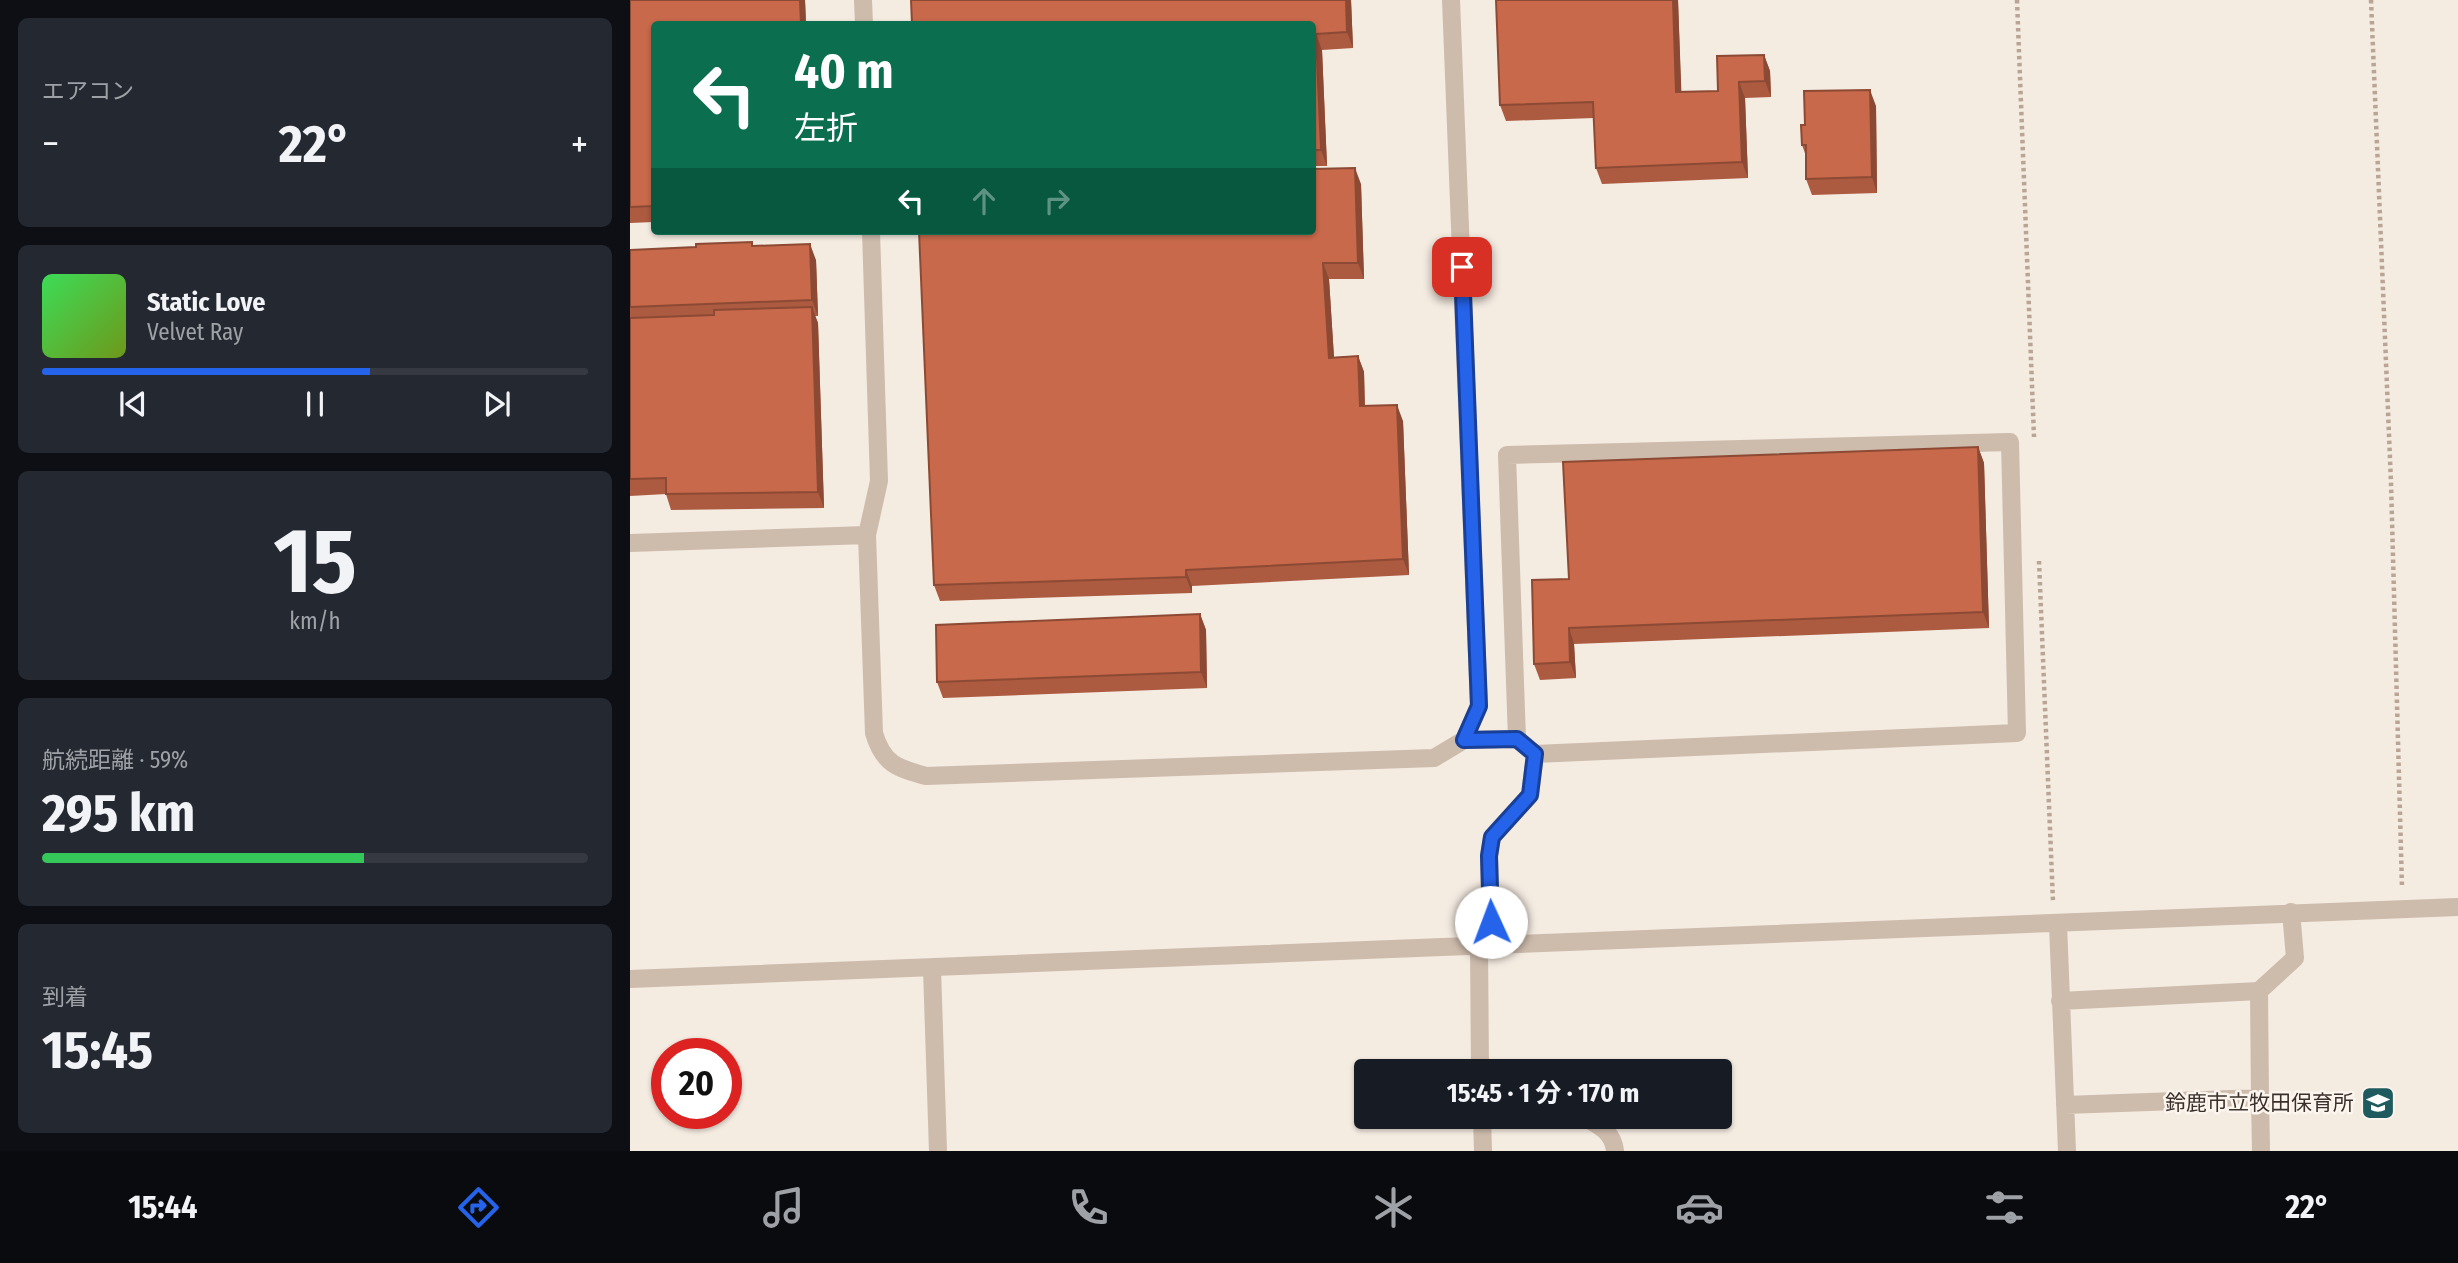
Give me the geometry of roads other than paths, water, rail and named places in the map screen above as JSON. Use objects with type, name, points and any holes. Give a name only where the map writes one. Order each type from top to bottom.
[{"type":"street","points":[[863,0],[864,21]]},
{"type":"street","points":[[1451,0],[1479,706],[1464,740]]},
{"type":"street","points":[[871,235],[879,481],[867,535],[874,733],[880,753],[899,769],[926,776],[1434,758],[1464,740],[1517,739],[1535,754],[2017,733],[2010,442],[1507,455],[1517,739]]},
{"type":"street","points":[[630,543],[867,535]]},
{"type":"street","points":[[1480,1059],[1492,837],[1530,795],[1535,754]]},
{"type":"street","points":[[630,979],[2458,907]]},
{"type":"street","points":[[2060,1001],[2259,991],[2295,958],[2291,912]]},
{"type":"street","points":[[2058,924],[2067,1151]]},
{"type":"street","points":[[932,969],[938,1151]]},
{"type":"street","points":[[2259,991],[2261,1151]]},
{"type":"street","points":[[2065,1105],[2260,1098]]},
{"type":"street","points":[[1482,1129],[1483,1151]]},
{"type":"street","points":[[1605,1129],[1614,1141],[1615,1151]]},
{"type":"place","name":"鈴鹿市立牧田保育所","points":[[2378,1103]]}]
